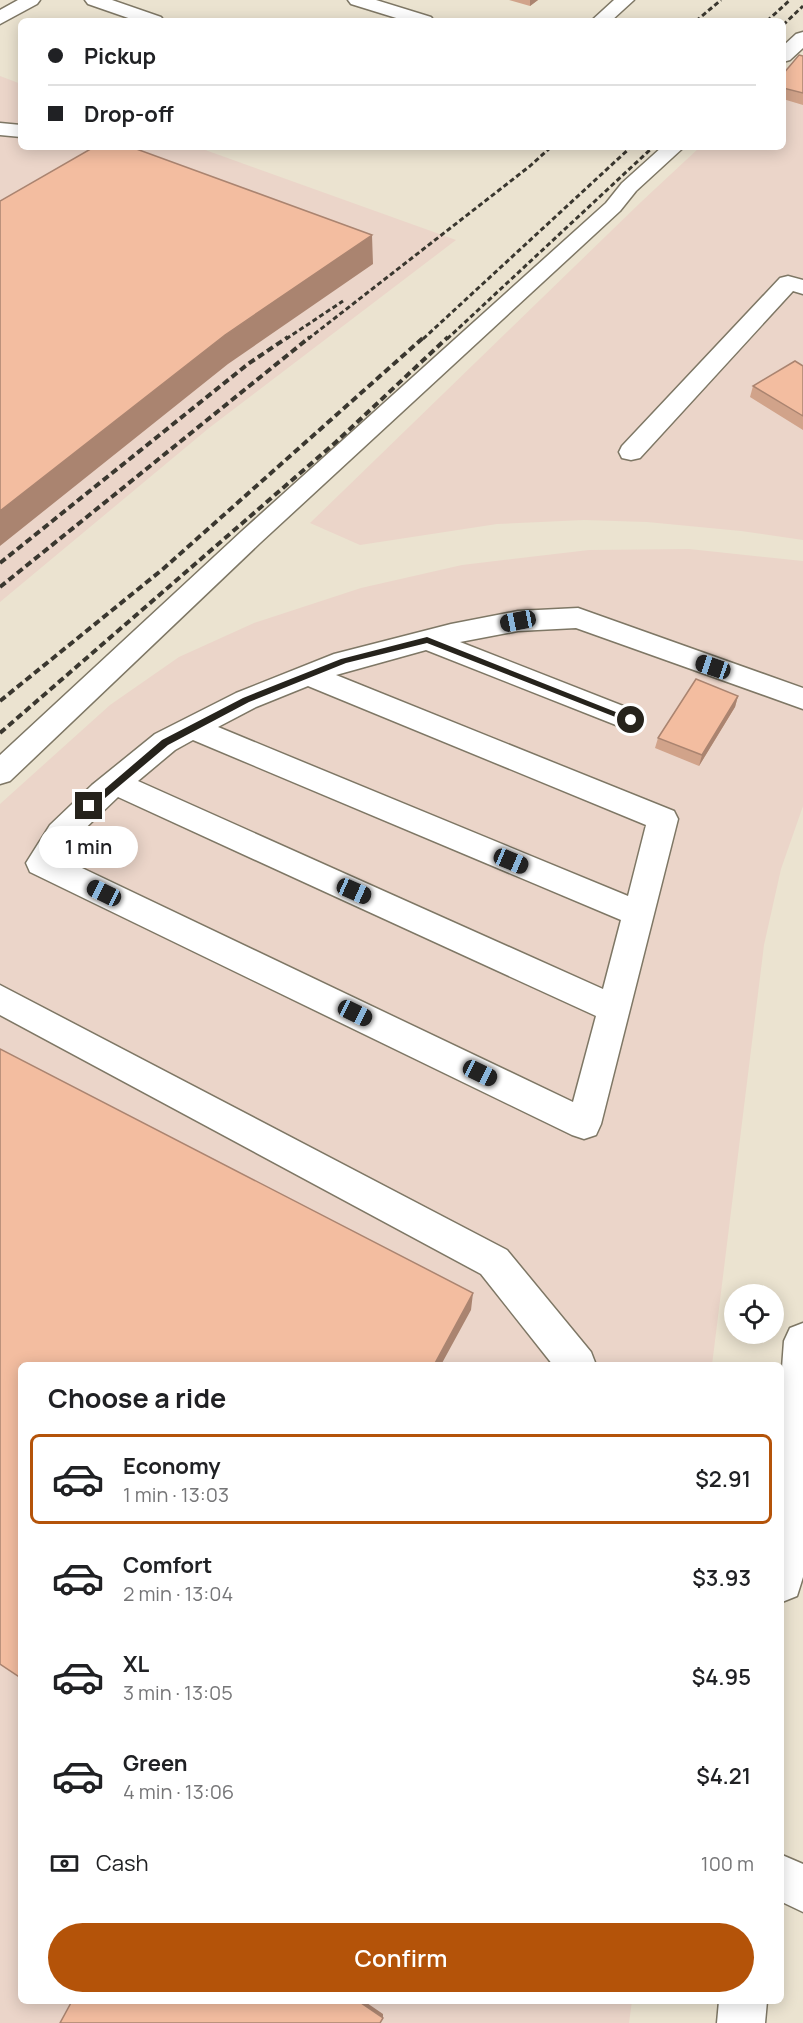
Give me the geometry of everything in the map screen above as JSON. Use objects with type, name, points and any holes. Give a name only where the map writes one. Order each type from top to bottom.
[{"type":"street","points":[[0,18],[31,0]]},
{"type":"street","points":[[94,0],[145,18]]},
{"type":"street","points":[[357,0],[415,18]]},
{"type":"street","points":[[604,18],[626,0]]},
{"type":"street","points":[[786,53],[803,38]]},
{"type":"street","points":[[0,129],[18,131]]},
{"type":"street","points":[[0,773],[251,537],[613,207],[628,187],[671,150]]},
{"type":"street","points":[[631,452],[788,283],[803,287]]},
{"type":"street","points":[[308,675],[663,819],[584,1124],[41,863],[61,833],[115,783],[165,742],[246,700],[308,675],[344,661],[427,640],[518,621],[578,618],[803,699]]},
{"type":"street","points":[[427,640],[631,720]]},
{"type":"street","points":[[192,728],[639,914]]},
{"type":"street","points":[[115,783],[614,1009]]},
{"type":"street","points":[[0,999],[494,1262],[575,1362]]},
{"type":"street","points":[[784,1536],[790,1403],[803,1341]]},
{"type":"street","points":[[784,1879],[803,1889]]},
{"type":"street","points":[[741,2023],[743,2004]]},
{"type":"shaded area","points":[[803,56],[803,540],[741,531],[647,522],[584,520],[497,524],[360,545],[310,523],[697,150],[786,150],[786,69]]},
{"type":"shaded area","points":[[0,76],[18,83],[18,150],[205,150],[456,240],[209,428],[0,602]]},
{"type":"shaded area","points":[[689,549],[803,561],[803,806],[781,869],[764,945],[712,1362],[18,1362],[18,2004],[632,2004],[629,2023],[0,2023],[0,804],[110,705],[179,657],[254,623],[361,588],[462,565],[589,550]]},
{"type":"building","points":[[799,55],[803,56],[803,93],[786,89],[786,70]]},
{"type":"building","points":[[89,150],[139,150],[372,235],[225,335],[0,511],[0,201]]},
{"type":"building","points":[[795,361],[803,366],[803,416],[753,386]]},
{"type":"building","points":[[696,679],[738,696],[702,755],[658,738]]},
{"type":"building","points":[[0,1049],[473,1293],[436,1362],[18,1362],[18,1676],[0,1664]]},
{"type":"building","points":[[70,2004],[362,2004],[383,2018],[380,2023],[60,2023]]},
{"type":"railway","points":[[700,18],[721,0]]},
{"type":"railway","points":[[770,18],[790,0]]},
{"type":"railway","points":[[786,22],[803,6]]},
{"type":"railway","points":[[308,339],[548,150]]},
{"type":"railway","points":[[423,339],[628,150]]},
{"type":"railway","points":[[447,339],[650,150]]},
{"type":"railway","points":[[286,339],[343,301]]},
{"type":"railway","points":[[0,563],[248,364],[288,337]]},
{"type":"railway","points":[[0,587],[310,337]]},
{"type":"railway","points":[[0,701],[163,569],[424,337]]},
{"type":"railway","points":[[0,733],[336,442],[448,337]]},
{"type":"route","points":[[89,806],[165,742],[246,700],[344,661],[427,640],[631,720]]}]
